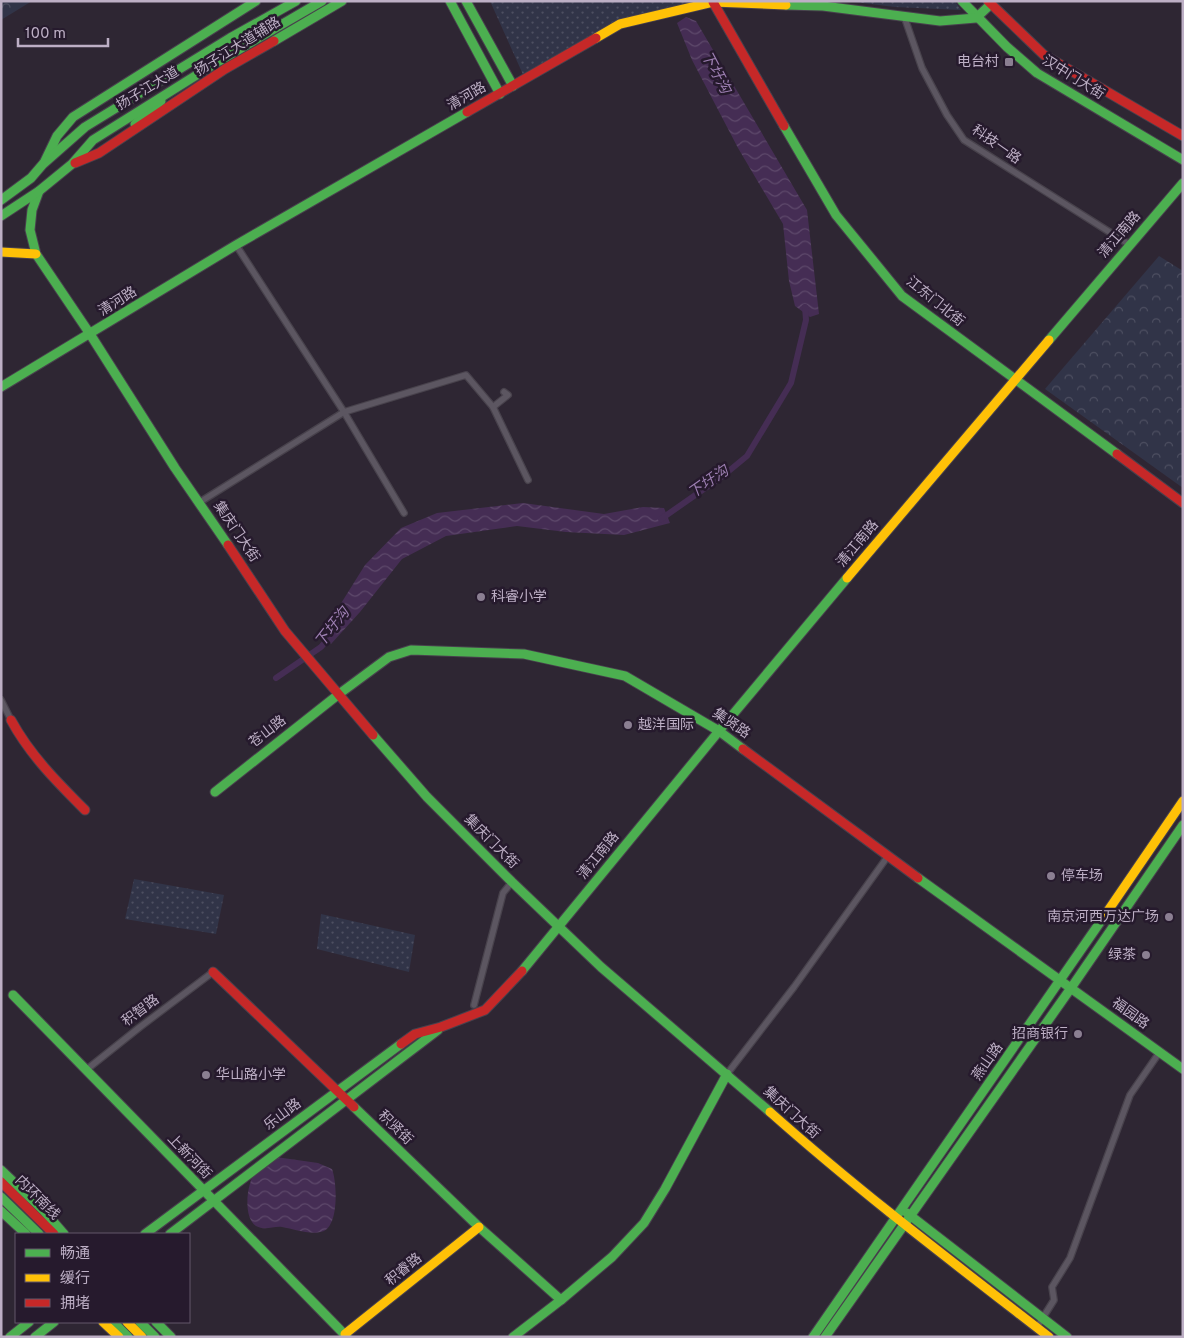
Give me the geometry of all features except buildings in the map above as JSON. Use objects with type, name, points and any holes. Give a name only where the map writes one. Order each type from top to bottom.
[{"type":"main road","name":"扬子江大道辅路","points":[[43,164],[57,136],[73,117],[256,1]]},
{"type":"main road","name":"扬子江大道","points":[[1,200],[31,178],[43,164],[85,126],[230,38],[296,1]]},
{"type":"main road","name":"扬子江大道","points":[[1,216],[39,191],[72,164],[93,140],[322,1]]},
{"type":"main road","name":"扬子江大道辅路","points":[[72,164],[99,153],[225,69],[342,1]]},
{"type":"main road","points":[[450,1],[500,94]]},
{"type":"main road","points":[[466,1],[513,86]]},
{"type":"main road","name":"汉中门大街","points":[[962,1],[976,18],[1037,72],[1183,160]]},
{"type":"main road","name":"清河路","points":[[1,387],[236,245],[620,24],[713,2],[823,6],[940,21],[976,18]]},
{"type":"main road","name":"江东门北街","points":[[713,2],[836,215],[902,296],[1183,503]]},
{"type":"main road","points":[[976,18],[989,3]]},
{"type":"main road","name":"汉中门大街","points":[[989,3],[1044,55],[1183,136]]},
{"type":"main road","points":[[121,138],[170,92]]},
{"type":"main road","name":"清江南路","points":[[558,926],[1014,380],[1183,183]]},
{"type":"main road","points":[[1,252],[36,254],[30,230],[32,210],[39,191]]},
{"type":"main road","name":"集庆门大街","points":[[36,254],[90,334],[175,468],[200,502],[286,631],[427,797],[601,967],[814,1151],[1067,1337]]},
{"type":"main road","name":"集贤路","points":[[339,694],[390,657],[411,650],[524,654],[625,676],[719,731],[1060,981]]},
{"type":"main road","name":"苍山路","points":[[215,792],[339,694]]},
{"type":"main road","points":[[11,720],[20,738],[48,774],[85,810]]},
{"type":"main road","name":"燕山路","points":[[825,1337],[1060,981],[1183,801]]},
{"type":"main road","name":"燕山路","points":[[814,1337],[1071,988],[1183,825]]},
{"type":"main road","name":"乐山路","points":[[146,1233],[415,1034],[441,1027],[485,1010],[511,984],[558,926]]},
{"type":"main road","points":[[1093,933],[1093,938],[1096,941],[1104,940]]},
{"type":"main road","name":"积贤街","points":[[213,972],[479,1227],[561,1300]]},
{"type":"main road","name":"福园路","points":[[1060,981],[1183,1070]]},
{"type":"main road","name":"上新河街","points":[[13,996],[346,1336]]},
{"type":"main road","name":"乐山路","points":[[171,1233],[347,1101],[441,1027]]},
{"type":"main road","points":[[513,1337],[612,1257],[644,1223],[665,1190],[727,1074]]},
{"type":"main road","points":[[1,1170],[44,1211],[61,1233]]},
{"type":"main road","points":[[1,1174],[61,1233]]},
{"type":"main road","name":"内环南线","points":[[1,1182],[53,1233]]},
{"type":"main road","name":"内环南线","points":[[1,1197],[38,1233]]},
{"type":"main road","points":[[1,1206],[29,1233]]},
{"type":"main road","points":[[1,1211],[23,1231]]},
{"type":"main road","name":"集庆门大街","points":[[903,1217],[1049,1337]]},
{"type":"main road","name":"积睿路","points":[[346,1336],[479,1227]]},
{"type":"main road","points":[[10,1337],[28,1323]]},
{"type":"main road","points":[[35,1337],[53,1323]]},
{"type":"main road","points":[[104,1323],[118,1337]]},
{"type":"main road","points":[[114,1323],[128,1337]]},
{"type":"main road","points":[[121,1323],[135,1337]]},
{"type":"main road","points":[[128,1323],[142,1337]]},
{"type":"main road","points":[[141,1323],[155,1337]]},
{"type":"main road","points":[[147,1323],[161,1337]]},
{"type":"main road","points":[[157,1323],[172,1337]]},
{"type":"street","name":"科技一路","points":[[904,16],[922,68],[947,115],[964,140],[1130,245]]},
{"type":"street","points":[[236,245],[344,412],[404,513]]},
{"type":"street","points":[[200,502],[344,412],[466,375],[492,407],[528,480]]},
{"type":"street","points":[[492,407],[508,396],[504,392]]},
{"type":"street","points":[[1,700],[11,720]]},
{"type":"street","points":[[727,1074],[794,987],[888,856]]},
{"type":"street","points":[[474,1004],[503,894],[512,882]]},
{"type":"street","name":"积智路","points":[[86,1070],[213,972]]},
{"type":"street","points":[[1037,1327],[1054,1300],[1052,1286],[1070,1258],[1130,1095],[1159,1053]]},
{"type":"green space","points":[[1,1],[32,1],[1,20]]},
{"type":"green space","points":[[490,1],[692,1],[620,24],[525,79]]},
{"type":"green space","points":[[846,1],[955,1],[961,10],[895,7]]},
{"type":"green space","points":[[1159,256],[1183,271],[1183,488],[1045,389]]},
{"type":"green space","points":[[134,879],[224,895],[216,934],[125,919]]},
{"type":"green space","points":[[321,914],[415,935],[409,972],[317,949]]},
{"type":"water","points":[[686,17],[696,21],[807,210],[819,314],[810,317],[795,306],[789,281],[783,224],[738,148],[692,60],[677,23]]},
{"type":"water","points":[[523,503],[604,514],[643,507],[664,508],[670,523],[624,535],[566,532],[517,526],[446,536],[402,559],[360,612],[331,644],[325,629],[365,565],[401,528],[437,513]]},
{"type":"water","points":[[276,1157],[318,1163],[332,1169],[336,1202],[332,1220],[329,1227],[324,1231],[314,1233],[282,1227],[263,1228],[256,1226],[252,1221],[249,1215],[247,1198],[254,1174],[259,1167]]},
{"type":"waterway","name":"下圩沟","points":[[661,519],[724,475],[747,456],[791,383],[806,320],[805,307]]},
{"type":"waterway","name":"下圩沟","points":[[276,678],[321,647],[334,632]]},
{"type":"traffic: fast","points":[[45,161],[57,136],[73,117],[256,1]]},
{"type":"traffic: fast","points":[[1,200],[31,178],[43,164],[85,127],[230,38],[296,1]]},
{"type":"traffic: fast","points":[[1,216],[39,191],[72,164],[93,140],[219,61],[322,1]]},
{"type":"traffic: fast","points":[[274,41],[342,1]]},
{"type":"traffic: fast","points":[[450,1],[500,94]]},
{"type":"traffic: fast","points":[[466,1],[513,86]]},
{"type":"traffic: fast","points":[[962,1],[1007,47],[1037,73],[1183,160]]},
{"type":"traffic: fast","points":[[786,5],[823,6],[940,21],[976,18],[991,4]]},
{"type":"traffic: fast","points":[[135,124],[161,101]]},
{"type":"traffic: fast","points":[[1,387],[236,245],[467,112]]},
{"type":"traffic: fast","points":[[784,126],[836,215],[902,296],[1117,454]]},
{"type":"traffic: fast","points":[[1049,340],[1183,183]]},
{"type":"traffic: fast","points":[[39,191],[32,210],[30,230],[36,254],[90,334],[175,468],[228,545]]},
{"type":"traffic: fast","points":[[522,971],[847,578]]},
{"type":"traffic: fast","points":[[215,792],[389,657],[411,650],[524,654],[625,676],[719,731],[743,749]]},
{"type":"traffic: fast","points":[[373,735],[427,797],[601,967],[770,1112]]},
{"type":"traffic: fast","points":[[825,1337],[1071,988],[1183,825]]},
{"type":"traffic: fast","points":[[918,878],[1183,1069]]},
{"type":"traffic: fast","points":[[813,1337],[1103,918]]},
{"type":"traffic: fast","points":[[13,995],[347,1337]]},
{"type":"traffic: fast","points":[[171,1233],[438,1030]]},
{"type":"traffic: fast","points":[[146,1233],[401,1044]]},
{"type":"traffic: fast","points":[[513,1337],[612,1257],[644,1223],[665,1189],[727,1074]]},
{"type":"traffic: fast","points":[[354,1107],[479,1227],[561,1300]]},
{"type":"traffic: fast","points":[[1,1170],[44,1211],[63,1233]]},
{"type":"traffic: fast","points":[[1,1197],[38,1233]]},
{"type":"traffic: fast","points":[[1,1211],[25,1233]]},
{"type":"traffic: fast","points":[[907,1213],[1067,1337]]},
{"type":"traffic: fast","points":[[10,1337],[28,1323]]},
{"type":"traffic: fast","points":[[35,1337],[53,1323]]},
{"type":"traffic: fast","points":[[114,1323],[128,1337]]},
{"type":"traffic: fast","points":[[141,1323],[155,1337]]},
{"type":"traffic: fast","points":[[157,1323],[171,1337]]},
{"type":"traffic: slow","points":[[596,38],[620,24],[713,2],[786,5]]},
{"type":"traffic: slow","points":[[1,252],[36,254]]},
{"type":"traffic: slow","points":[[847,578],[1049,340]]},
{"type":"traffic: slow","points":[[1103,918],[1183,801]]},
{"type":"traffic: slow","points":[[770,1112],[873,1199],[1049,1337]]},
{"type":"traffic: slow","points":[[345,1334],[479,1227]]},
{"type":"traffic: slow","points":[[104,1323],[119,1337]]},
{"type":"traffic: slow","points":[[128,1323],[142,1337]]},
{"type":"traffic: jam","points":[[988,1],[1044,55],[1183,136]]},
{"type":"traffic: jam","points":[[713,2],[784,126]]},
{"type":"traffic: jam","points":[[467,112],[596,38]]},
{"type":"traffic: jam","points":[[75,163],[99,153],[225,69],[274,41]]},
{"type":"traffic: jam","points":[[1117,454],[1183,503]]},
{"type":"traffic: jam","points":[[228,545],[285,631],[373,735]]},
{"type":"traffic: jam","points":[[11,720],[35,756],[85,810]]},
{"type":"traffic: jam","points":[[743,749],[918,878]]},
{"type":"traffic: jam","points":[[401,1044],[415,1034],[441,1027],[485,1010],[522,971]]},
{"type":"traffic: jam","points":[[213,972],[354,1107]]},
{"type":"traffic: jam","points":[[1,1182],[53,1233]]},
{"type":"place","name":"电台村","points":[[1009,62]]},
{"type":"place","name":"科睿小学","points":[[481,597]]},
{"type":"place","name":"越洋国际","points":[[628,725]]},
{"type":"place","name":"停车场","points":[[1051,876]]},
{"type":"place","name":"南京河西万达广场","points":[[1169,917]]},
{"type":"place","name":"绿茶","points":[[1146,955]]},
{"type":"place","name":"招商银行","points":[[1078,1034]]},
{"type":"place","name":"华山路小学","points":[[206,1075]]}]
